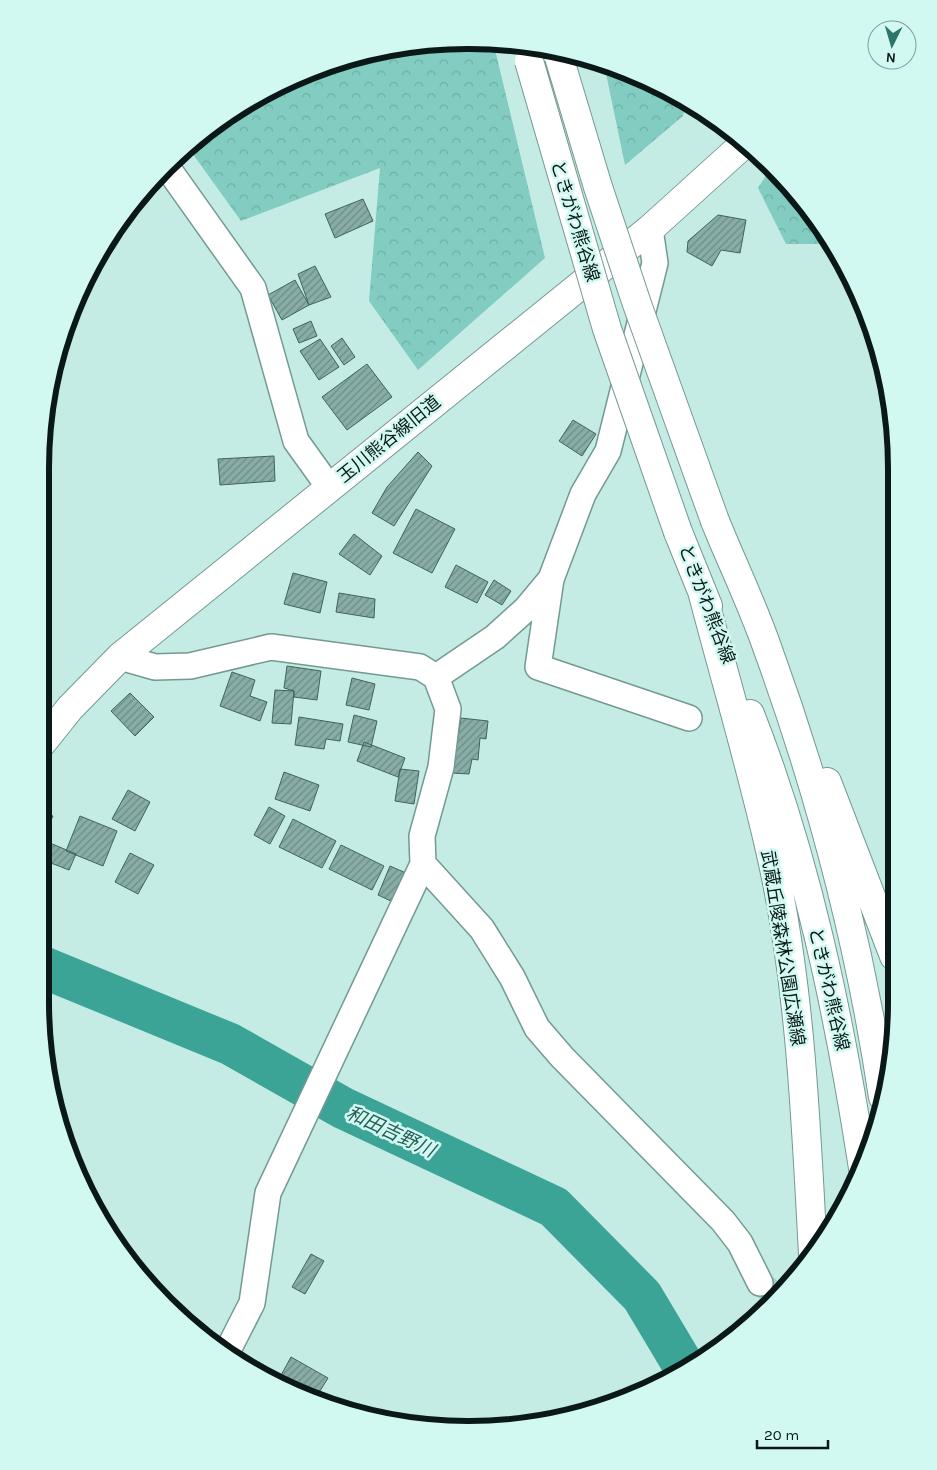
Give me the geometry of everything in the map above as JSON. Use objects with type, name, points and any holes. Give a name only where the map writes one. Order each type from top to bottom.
[{"type":"main road","name":"ときがわ熊谷線","points":[[527,54],[608,329],[678,532],[759,738],[793,844],[835,1007],[860,1151]]},
{"type":"main road","name":"ときがわ熊谷線","points":[[560,59],[628,277],[715,521],[767,646],[807,767],[837,872],[866,1000],[880,1081]]},
{"type":"main road","name":"玉川熊谷線旧道","points":[[49,735],[70,708],[120,657],[650,229],[739,148]]},
{"type":"main road","name":"武蔵丘陵森林公園広瀬線","points":[[702,590],[774,868],[783,921],[795,1004],[803,1092],[812,1243]]},
{"type":"main road","points":[[767,646],[834,798],[888,940]]},
{"type":"street","points":[[171,173],[252,288],[296,441],[329,487]]},
{"type":"street","points":[[650,229],[655,264],[608,451],[583,494],[551,579],[538,667],[689,718]]},
{"type":"street","points":[[436,677],[495,637],[526,609],[551,579]]},
{"type":"street","points":[[120,657],[155,667],[190,666],[271,647],[420,666],[436,677],[448,709],[440,767],[422,836],[423,864],[268,1193],[252,1302],[230,1347]]},
{"type":"street","points":[[423,864],[482,929],[512,977],[537,1028],[562,1057],[723,1221],[740,1243],[760,1283]]},
{"type":"green space","points":[[468,49],[495,50],[545,258],[418,370],[369,301],[380,168],[241,221],[192,153],[235,119],[283,92],[334,71],[360,63],[414,52]]},
{"type":"green space","points":[[606,72],[654,92],[685,109],[683,116],[625,165]]},
{"type":"green space","points":[[767,174],[802,213],[823,244],[786,244],[758,188]]},
{"type":"building","points":[[363,199],[373,221],[335,238],[325,214]]},
{"type":"building","points":[[718,215],[746,220],[740,253],[721,250],[712,266],[687,252],[688,241]]},
{"type":"building","points":[[315,266],[331,297],[309,305],[298,274]]},
{"type":"building","points":[[295,280],[309,305],[282,320],[268,295]]},
{"type":"building","points":[[311,321],[317,336],[299,343],[293,329]]},
{"type":"building","points":[[342,338],[355,357],[344,365],[331,346]]},
{"type":"building","points":[[320,339],[339,367],[319,380],[300,351]]},
{"type":"building","points":[[367,364],[392,397],[347,430],[322,397]]},
{"type":"building","points":[[573,420],[596,434],[582,456],[559,441]]},
{"type":"building","points":[[418,452],[432,466],[394,526],[372,513],[387,487]]},
{"type":"building","points":[[274,456],[275,481],[220,485],[218,459]]},
{"type":"building","points":[[416,509],[455,529],[432,573],[393,553]]},
{"type":"building","points":[[354,534],[382,556],[370,575],[339,554]]},
{"type":"building","points":[[456,565],[488,582],[477,603],[445,587]]},
{"type":"building","points":[[293,573],[327,582],[320,613],[284,604]]},
{"type":"building","points":[[494,580],[511,591],[502,605],[485,595]]},
{"type":"building","points":[[339,593],[375,599],[374,618],[336,612]]},
{"type":"building","points":[[287,666],[321,671],[317,700],[294,697],[294,691],[284,688]]},
{"type":"building","points":[[232,672],[255,680],[250,696],[267,702],[260,721],[220,706]]},
{"type":"building","points":[[352,678],[375,684],[369,710],[346,705]]},
{"type":"building","points":[[275,690],[294,691],[291,724],[272,723]]},
{"type":"building","points":[[130,693],[154,717],[135,736],[111,711]]},
{"type":"building","points":[[354,715],[377,721],[371,747],[348,742]]},
{"type":"building","points":[[299,717],[343,724],[340,741],[326,739],[324,749],[295,745]]},
{"type":"building","points":[[461,718],[488,721],[486,739],[480,738],[478,760],[472,759],[469,774],[452,773]]},
{"type":"building","points":[[364,742],[405,758],[398,777],[357,761]]},
{"type":"building","points":[[400,769],[419,771],[414,804],[395,801]]},
{"type":"building","points":[[284,772],[319,785],[310,811],[275,799]]},
{"type":"building","points":[[128,790],[150,802],[135,831],[112,819]]},
{"type":"building","points":[[269,807],[285,816],[270,844],[254,835]]},
{"type":"building","points":[[49,814],[53,816],[49,824]]},
{"type":"building","points":[[80,816],[117,831],[103,866],[66,851]]},
{"type":"building","points":[[293,819],[336,841],[322,868],[279,847]]},
{"type":"building","points":[[50,843],[76,854],[69,870],[49,862]]},
{"type":"building","points":[[341,845],[384,866],[372,890],[329,869]]},
{"type":"building","points":[[130,853],[154,865],[138,894],[115,882]]},
{"type":"building","points":[[390,866],[406,873],[393,902],[378,895]]},
{"type":"building","points":[[311,1254],[324,1261],[305,1294],[292,1287]]},
{"type":"building","points":[[291,1357],[328,1378],[319,1393],[280,1377]]},
{"type":"waterway","name":"和田吉野川","points":[[49,970],[230,1044],[343,1108],[554,1207],[642,1296],[682,1363]]},
{"type":"tunnel","points":[[760,1283],[771,1292]]}]
